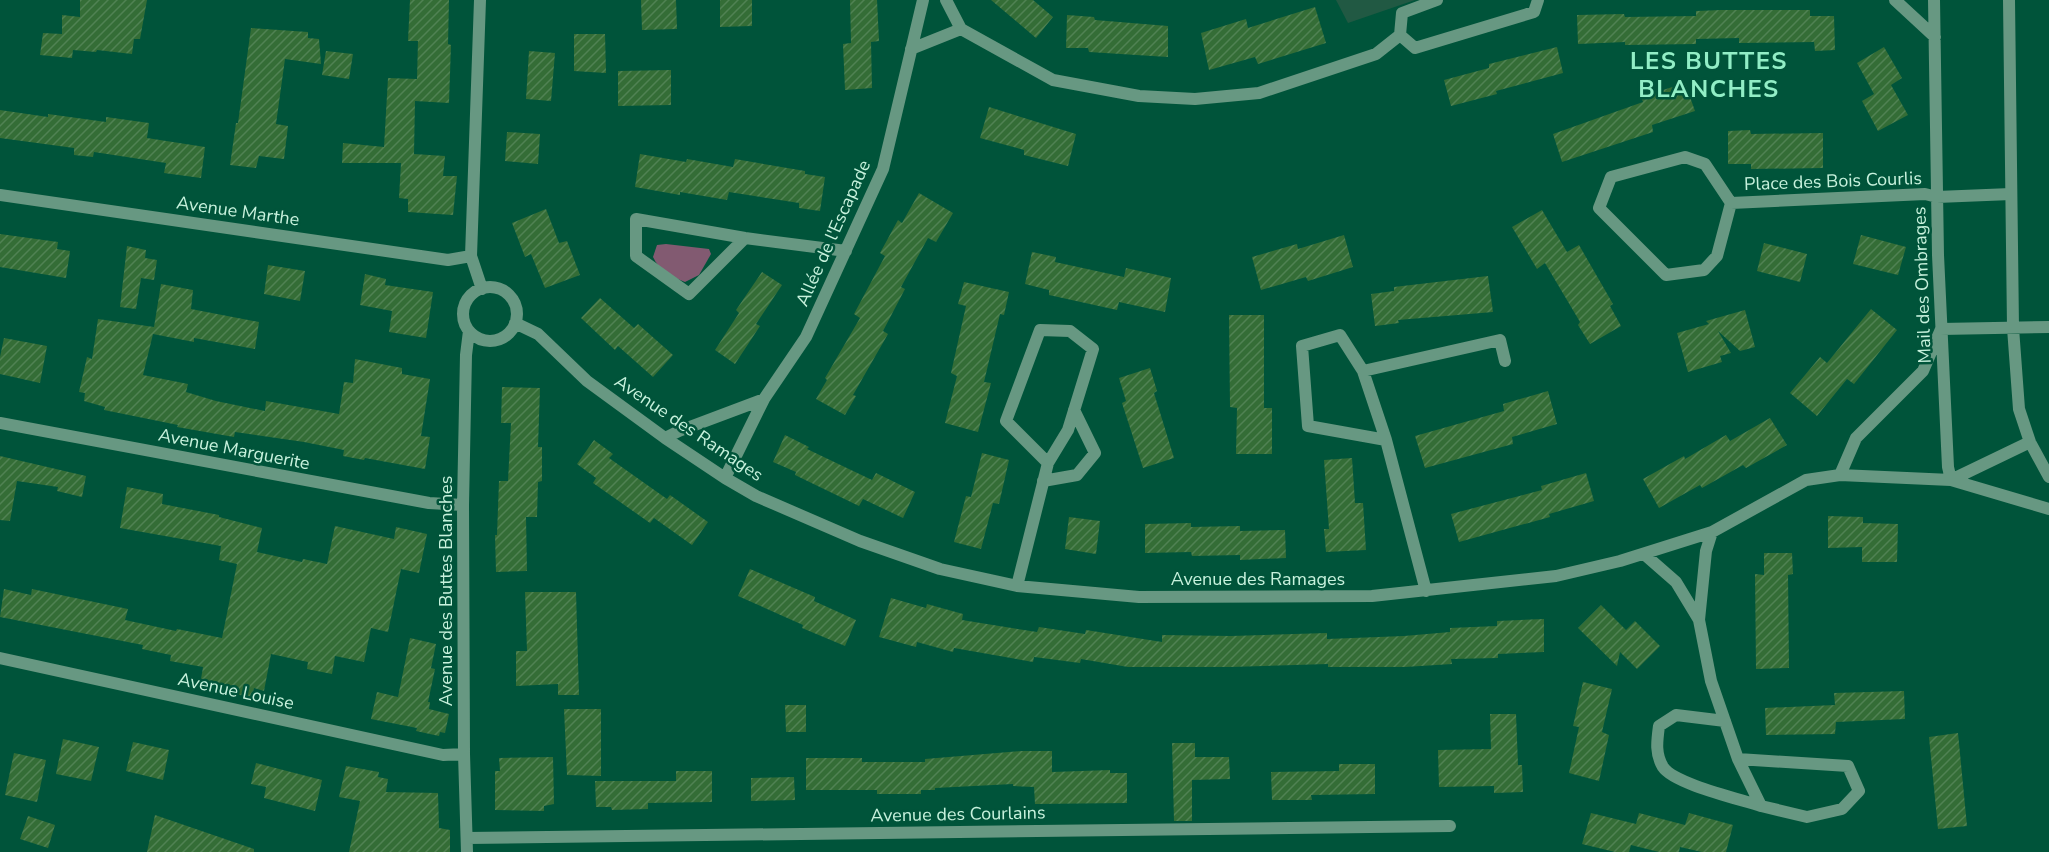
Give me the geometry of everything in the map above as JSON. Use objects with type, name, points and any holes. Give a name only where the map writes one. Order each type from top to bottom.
[{"type":"street","points":[[480,0],[471,256],[482,289]]},
{"type":"street","name":"Allée de l'Escapade","points":[[725,478],[764,399],[806,337],[883,169],[922,0]]},
{"type":"street","points":[[946,0],[961,29],[1053,80],[1139,96],[1195,99],[1258,93],[1376,54],[1400,35],[1402,14],[1437,0]]},
{"type":"street","points":[[1400,35],[1416,48],[1534,12],[1538,0]]},
{"type":"street","points":[[1894,0],[1935,37]]},
{"type":"street","name":"Mail des Ombrages","points":[[1934,0],[1941,329],[1948,467],[1951,480]]},
{"type":"street","points":[[2009,0],[2013,328],[2019,409],[2030,442],[2049,477]]},
{"type":"street","points":[[911,49],[961,29]]},
{"type":"street","name":"Place des Bois Courlis","points":[[1685,157],[1705,164],[1731,203],[1717,256],[1704,270],[1666,275],[1599,208],[1611,177],[1685,157]]},
{"type":"street","name":"Place des Bois Courlis","points":[[1731,203],[1925,194],[1937,197],[2011,194]]},
{"type":"street","name":"Avenue Marthe","points":[[0,195],[448,260],[471,256]]},
{"type":"street","points":[[745,238],[689,294],[636,256],[636,219],[745,238],[846,251]]},
{"type":"street","points":[[482,289],[498,289],[512,298],[516,306],[515,323],[506,336],[490,341],[475,336],[469,331],[465,323],[464,307],[468,299],[482,289]]},
{"type":"street","name":"Avenue des Ramages","points":[[515,323],[538,334],[587,381],[665,438],[756,496],[860,542],[940,569],[1017,586],[1139,597],[1372,596],[1556,576],[1644,554],[1712,532],[1806,480],[1840,475],[1951,480],[2049,509]]},
{"type":"street","points":[[1840,475],[1856,438],[1923,371],[1941,329],[2049,327]]},
{"type":"street","points":[[1017,586],[1048,463],[1068,429],[1093,349],[1070,331],[1040,330],[1006,421],[1048,463]]},
{"type":"street","name":"Avenue des Buttes Blanches","points":[[467,852],[462,504],[466,355],[469,331]]},
{"type":"street","points":[[1386,440],[1308,426],[1302,346],[1340,335],[1363,370],[1386,440],[1426,591]]},
{"type":"street","points":[[1363,370],[1500,340],[1505,361]]},
{"type":"street","points":[[665,438],[764,399]]},
{"type":"street","points":[[1044,481],[1077,475],[1095,453],[1074,410]]},
{"type":"street","name":"Avenue Marguerite","points":[[0,423],[429,503],[462,504]]},
{"type":"street","points":[[1951,480],[2030,442]]},
{"type":"street","points":[[1712,532],[1706,550],[1699,620],[1711,681],[1738,759],[1761,806]]},
{"type":"street","points":[[1644,554],[1676,582],[1699,620]]},
{"type":"street","name":"Avenue Louise","points":[[0,658],[443,754],[464,754]]},
{"type":"street","points":[[1725,721],[1676,716],[1659,726],[1656,749],[1664,768],[1682,781],[1761,806],[1807,817],[1842,809],[1858,791],[1848,766],[1738,759]]},
{"type":"street","name":"Avenue des Courlains","points":[[467,838],[1450,826]]},
{"type":"shaded area","points":[[1336,0],[1415,0],[1348,23]]},
{"type":"shaded area","points":[[657,245],[709,249],[711,254],[699,275],[685,282],[666,272],[653,257]]},
{"type":"building","points":[[80,0],[147,0],[140,39],[134,39],[132,54],[73,50],[72,58],[40,55],[43,33],[62,34],[62,15],[80,17]]},
{"type":"building","points":[[410,0],[449,0],[448,44],[451,45],[449,103],[415,101],[414,154],[445,156],[443,176],[457,176],[453,215],[408,212],[408,199],[399,198],[401,163],[342,163],[343,143],[384,147],[388,78],[417,79],[418,41],[408,41]]},
{"type":"building","points":[[641,0],[676,0],[677,29],[642,30]]},
{"type":"building","points":[[720,0],[752,0],[752,26],[720,27]]},
{"type":"building","points":[[850,0],[877,0],[879,41],[871,42],[872,88],[845,90],[843,44],[851,43]]},
{"type":"building","points":[[991,0],[1033,0],[1053,17],[1036,38]]},
{"type":"building","points":[[1315,7],[1326,43],[1258,64],[1255,57],[1209,70],[1201,33],[1246,19],[1248,28]]},
{"type":"building","points":[[1810,10],[1810,16],[1834,16],[1835,50],[1815,51],[1814,42],[1739,43],[1739,38],[1696,39],[1696,44],[1625,45],[1625,42],[1578,44],[1577,15],[1696,16],[1696,11]]},
{"type":"building","points":[[1067,15],[1094,17],[1095,20],[1168,26],[1168,57],[1089,52],[1088,48],[1066,48]]},
{"type":"building","points":[[251,28],[308,32],[308,38],[319,39],[321,64],[285,59],[276,124],[288,126],[284,159],[259,156],[256,168],[230,165]]},
{"type":"building","points":[[574,34],[605,34],[606,73],[574,71]]},
{"type":"building","points":[[1557,47],[1563,73],[1451,106],[1444,80],[1489,68],[1489,64]]},
{"type":"building","points":[[1884,47],[1902,78],[1891,85],[1908,115],[1878,131],[1862,101],[1874,94],[1857,63]]},
{"type":"building","points":[[326,51],[353,54],[349,79],[322,75]]},
{"type":"building","points":[[529,51],[555,53],[551,101],[526,99]]},
{"type":"building","points":[[671,70],[671,105],[618,106],[618,71]]},
{"type":"building","points":[[1685,83],[1695,111],[1652,125],[1653,132],[1562,162],[1553,134],[1643,102],[1641,97]]},
{"type":"building","points":[[989,107],[1076,134],[1068,166],[1024,155],[1024,150],[980,138]]},
{"type":"building","points":[[0,110],[48,117],[48,114],[106,122],[106,117],[149,123],[147,138],[205,147],[201,178],[164,173],[166,163],[94,152],[93,157],[74,155],[74,148],[0,138]]},
{"type":"building","points":[[1750,130],[1751,134],[1823,133],[1823,168],[1751,169],[1751,164],[1728,164],[1728,131]]},
{"type":"building","points":[[507,132],[540,134],[538,164],[505,161]]},
{"type":"building","points":[[640,154],[733,167],[735,159],[805,171],[805,174],[825,177],[820,211],[799,208],[799,203],[729,192],[727,200],[635,187]]},
{"type":"building","points":[[919,193],[953,213],[936,242],[928,238],[901,287],[905,289],[883,331],[888,334],[853,395],[856,396],[845,415],[816,399],[827,380],[825,378],[860,318],[854,314],[885,256],[880,253],[898,220],[902,223]]},
{"type":"building","points":[[546,209],[559,243],[567,241],[580,275],[545,288],[531,254],[525,257],[512,223]]},
{"type":"building","points":[[1542,210],[1567,252],[1579,245],[1613,304],[1610,306],[1621,326],[1590,344],[1578,325],[1580,322],[1545,263],[1537,269],[1512,227]]},
{"type":"building","points":[[0,234],[58,242],[57,249],[70,251],[66,278],[0,267]]},
{"type":"building","points":[[1344,235],[1353,267],[1308,281],[1306,277],[1261,290],[1252,257],[1297,244],[1298,249]]},
{"type":"building","points":[[1861,235],[1906,247],[1898,275],[1853,264]]},
{"type":"building","points":[[1764,243],[1807,254],[1800,282],[1757,271]]},
{"type":"building","points":[[127,246],[146,250],[145,258],[157,260],[154,280],[141,278],[136,309],[120,307]]},
{"type":"building","points":[[1032,252],[1056,257],[1055,262],[1124,277],[1126,268],[1171,278],[1165,312],[1119,302],[1117,310],[1049,295],[1049,290],[1025,284]]},
{"type":"building","points":[[268,265],[305,271],[300,301],[264,294]]},
{"type":"building","points":[[762,272],[782,285],[756,324],[760,326],[735,364],[715,350],[739,313],[736,310]]},
{"type":"building","points":[[365,274],[386,279],[385,285],[433,292],[426,338],[389,332],[392,311],[360,305]]},
{"type":"building","points":[[1488,276],[1493,312],[1398,320],[1399,323],[1375,326],[1371,294],[1394,291],[1394,287]]},
{"type":"building","points":[[964,282],[1009,292],[1004,315],[1000,314],[984,382],[991,383],[978,432],[945,423],[957,376],[951,373],[966,306],[958,304]]},
{"type":"building","points":[[161,284],[193,290],[191,309],[259,322],[255,349],[194,338],[194,342],[153,334],[143,375],[188,384],[186,392],[216,401],[265,411],[266,401],[339,414],[344,382],[353,383],[355,359],[402,368],[402,374],[430,379],[421,436],[430,437],[425,469],[343,456],[344,450],[304,442],[235,432],[234,437],[177,427],[178,425],[104,410],[105,407],[84,401],[85,393],[79,392],[87,357],[92,359],[98,319],[154,327]]},
{"type":"building","points":[[600,298],[634,328],[638,324],[673,355],[653,377],[618,346],[615,350],[581,318]]},
{"type":"building","points":[[1871,309],[1897,330],[1854,384],[1847,379],[1817,416],[1790,393],[1820,357],[1827,363]]},
{"type":"building","points":[[1745,310],[1755,347],[1740,351],[1718,331],[1731,353],[1720,356],[1722,362],[1688,372],[1677,333],[1709,324],[1706,321]]},
{"type":"building","points":[[1229,315],[1264,315],[1264,408],[1272,408],[1272,454],[1236,454],[1237,408],[1230,407]]},
{"type":"building","points":[[4,338],[47,346],[40,383],[0,374],[0,357]]},
{"type":"building","points":[[1150,368],[1157,391],[1154,393],[1174,458],[1143,468],[1122,403],[1126,401],[1119,378]]},
{"type":"building","points":[[502,387],[540,388],[538,447],[542,447],[542,481],[538,482],[537,517],[526,517],[527,571],[496,572],[495,535],[497,535],[499,481],[508,481],[511,423],[501,423]]},
{"type":"building","points":[[1548,391],[1557,424],[1512,437],[1513,444],[1425,468],[1415,436],[1504,411],[1503,404]]},
{"type":"building","points":[[1770,418],[1787,445],[1746,468],[1743,465],[1702,488],[1700,485],[1659,508],[1643,479],[1684,456],[1685,459],[1726,435],[1730,441]]},
{"type":"building","points":[[785,435],[809,447],[807,449],[872,480],[876,473],[915,492],[903,518],[863,499],[859,506],[773,462]]},
{"type":"building","points":[[594,440],[613,454],[609,458],[667,499],[670,495],[708,522],[692,545],[654,518],[650,523],[593,483],[596,478],[577,464]]},
{"type":"building","points":[[982,453],[1009,460],[999,504],[993,503],[981,549],[954,542],[966,496],[971,497]]},
{"type":"building","points":[[0,456],[86,476],[82,497],[57,491],[58,487],[17,481],[10,521],[0,520]]},
{"type":"building","points":[[1352,458],[1355,503],[1363,503],[1366,550],[1326,552],[1324,529],[1329,529],[1324,460]]},
{"type":"building","points":[[1586,473],[1594,501],[1549,514],[1550,517],[1459,542],[1451,514],[1542,490],[1541,486]]},
{"type":"building","points":[[127,487],[163,494],[162,504],[219,515],[219,517],[262,528],[257,552],[302,562],[303,559],[327,564],[335,526],[394,539],[396,527],[427,534],[419,573],[401,569],[388,632],[371,628],[364,662],[335,656],[332,674],[307,669],[308,662],[271,654],[264,691],[254,688],[252,698],[200,685],[203,667],[170,661],[171,655],[142,649],[143,645],[0,617],[4,589],[31,595],[32,589],[128,609],[125,620],[222,638],[237,564],[219,560],[221,546],[120,528]]},
{"type":"building","points":[[1828,516],[1863,517],[1863,523],[1898,524],[1897,562],[1862,562],[1862,547],[1828,548]]},
{"type":"building","points":[[1069,517],[1100,521],[1096,554],[1065,549]]},
{"type":"building","points":[[1191,523],[1191,527],[1240,526],[1240,531],[1285,530],[1286,558],[1240,560],[1240,555],[1192,556],[1191,552],[1145,553],[1145,524]]},
{"type":"building","points":[[1764,553],[1792,553],[1793,574],[1788,575],[1789,668],[1756,669],[1755,574],[1764,575]]},
{"type":"building","points":[[750,569],[815,597],[814,601],[856,620],[845,646],[802,628],[803,625],[738,596]]},
{"type":"building","points":[[525,592],[576,592],[579,695],[558,695],[558,684],[516,686],[516,651],[527,651]]},
{"type":"building","points":[[891,598],[926,608],[927,604],[963,614],[962,620],[1037,632],[1039,627],[1085,634],[1086,630],[1162,642],[1162,635],[1231,636],[1327,633],[1327,639],[1404,636],[1450,632],[1450,628],[1497,626],[1497,621],[1544,619],[1544,652],[1498,654],[1498,658],[1451,659],[1452,664],[1405,667],[1328,667],[1328,664],[1128,667],[1081,659],[1080,663],[1034,657],[1033,662],[954,648],[953,652],[917,642],[916,647],[879,637]]},
{"type":"building","points":[[1601,605],[1626,630],[1635,621],[1660,646],[1637,669],[1620,652],[1617,666],[1578,628]]},
{"type":"building","points":[[410,638],[436,644],[431,668],[435,669],[428,702],[430,702],[429,709],[449,714],[445,733],[440,732],[439,736],[416,731],[417,728],[371,719],[377,692],[398,697]]},
{"type":"building","points":[[1583,682],[1612,689],[1602,732],[1609,735],[1599,781],[1569,773],[1579,727],[1573,726]]},
{"type":"building","points":[[1904,691],[1905,719],[1836,722],[1835,734],[1766,735],[1765,708],[1835,705],[1834,693]]},
{"type":"building","points":[[785,705],[806,705],[806,732],[786,732]]},
{"type":"building","points":[[564,709],[601,709],[601,776],[567,775]]},
{"type":"building","points":[[1490,714],[1516,714],[1518,765],[1522,765],[1523,792],[1494,793],[1494,786],[1439,787],[1438,750],[1491,749]]},
{"type":"building","points":[[1958,733],[1967,826],[1938,829],[1929,737]]},
{"type":"building","points":[[63,739],[99,747],[91,781],[56,774]]},
{"type":"building","points":[[133,742],[169,750],[163,780],[126,771]]},
{"type":"building","points":[[1172,743],[1195,743],[1195,757],[1229,757],[1230,779],[1192,780],[1192,821],[1174,821]]},
{"type":"building","points":[[1021,751],[1052,751],[1052,772],[1110,770],[1110,773],[1127,773],[1127,803],[1035,804],[1034,787],[1013,786],[1013,784],[935,788],[935,790],[921,790],[921,794],[877,794],[877,790],[806,790],[806,758],[862,758],[862,762],[925,762],[925,759]]},
{"type":"building","points":[[14,753],[46,760],[37,802],[5,795]]},
{"type":"building","points":[[553,757],[554,804],[544,806],[544,811],[495,810],[495,771],[500,771],[499,758]]},
{"type":"building","points":[[256,763],[322,780],[315,811],[264,798],[266,787],[251,784]]},
{"type":"building","points":[[1339,764],[1375,764],[1375,794],[1311,795],[1312,800],[1272,800],[1271,772],[1339,771]]},
{"type":"building","points":[[346,766],[379,772],[378,777],[388,779],[386,792],[438,793],[439,828],[450,830],[450,852],[349,852],[360,801],[339,797]]},
{"type":"building","points":[[676,771],[712,771],[712,802],[648,803],[648,809],[612,810],[611,807],[596,807],[595,781],[676,781]]},
{"type":"building","points":[[794,777],[795,800],[751,801],[751,778]]},
{"type":"building","points":[[1591,813],[1636,824],[1639,813],[1685,825],[1689,813],[1733,825],[1726,852],[1702,852],[1680,847],[1679,852],[1659,852],[1631,845],[1629,852],[1615,852],[1582,844]]},
{"type":"building","points":[[155,815],[254,849],[254,852],[147,852]]},
{"type":"building","points":[[28,816],[55,825],[48,848],[20,839]]},
{"type":"district","name":"LES BUTTES BLANCHES","points":[[1709,75]]}]
